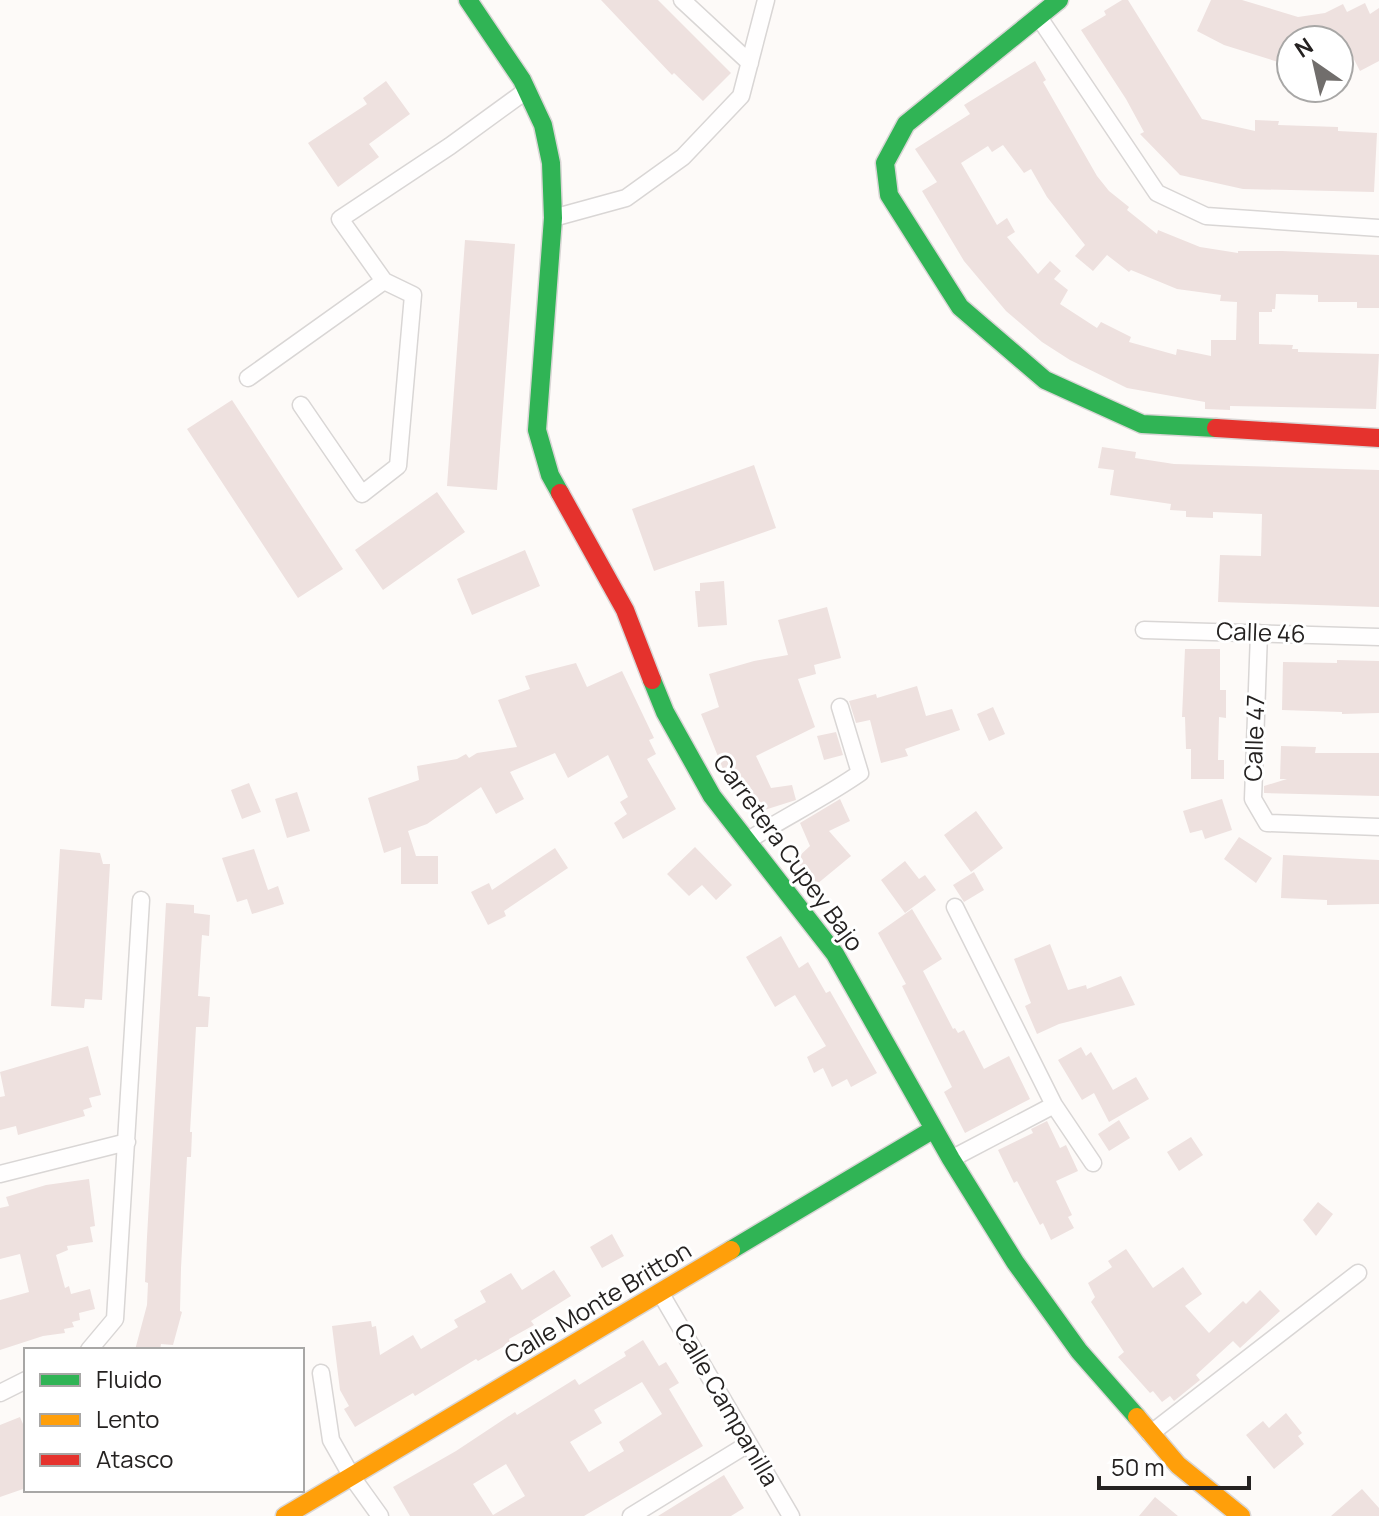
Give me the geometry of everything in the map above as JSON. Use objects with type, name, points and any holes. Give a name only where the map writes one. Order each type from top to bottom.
[{"type":"street","name":"Carretera Cupey Bajo","points":[[468,0],[514,65],[527,90],[543,125],[551,163],[553,218],[537,430],[543,459],[625,610],[679,741],[712,796],[835,954],[951,1159],[1024,1275],[1079,1351],[1178,1465],[1241,1516]]},
{"type":"street","points":[[682,0],[750,63]]},
{"type":"street","points":[[553,218],[626,198],[683,157],[741,96],[766,0]]},
{"type":"street","points":[[1059,0],[906,124],[885,163],[889,195],[960,307],[1045,380],[1142,424],[1379,438]]},
{"type":"street","points":[[1038,16],[1157,193],[1206,216],[1379,228]]},
{"type":"street","points":[[301,405],[362,494],[398,466],[413,295],[384,281],[340,219],[527,90]]},
{"type":"street","points":[[248,378],[384,281]]},
{"type":"street","name":"Calle 46","points":[[1144,630],[1379,637]]},
{"type":"street","name":"Calle 47","points":[[1259,633],[1253,799],[1267,823],[1379,827]]},
{"type":"street","points":[[747,841],[788,815],[825,798],[860,773],[840,707]]},
{"type":"street","points":[[91,1348],[115,1319],[141,900]]},
{"type":"street","points":[[955,907],[1054,1105],[1093,1163]]},
{"type":"street","points":[[951,1159],[1054,1105]]},
{"type":"street","name":"Calle Monte Britton","points":[[285,1516],[934,1129]]},
{"type":"street","points":[[0,1174],[127,1142]]},
{"type":"street","points":[[1150,1434],[1358,1273]]},
{"type":"street","name":"Calle Campanilla","points":[[661,1294],[791,1516]]},
{"type":"street","points":[[321,1373],[331,1440],[380,1516]]},
{"type":"street","points":[[0,1393],[24,1381]]},
{"type":"street","points":[[631,1516],[748,1444]]},
{"type":"building","points":[[601,0],[658,0],[731,73],[703,101],[674,73],[672,75]]},
{"type":"building","points":[[1122,0],[1128,0],[1202,119],[1255,131],[1255,120],[1279,121],[1278,125],[1338,127],[1338,131],[1377,133],[1374,192],[1243,189],[1180,175],[1140,134],[1144,132],[1126,99],[1081,30],[1106,15],[1104,11]]},
{"type":"building","points":[[1211,0],[1242,0],[1298,17],[1325,13],[1343,4],[1347,12],[1365,3],[1370,14],[1379,8],[1379,61],[1360,71],[1355,61],[1355,24],[1275,24],[1275,61],[1224,45],[1197,31]]},
{"type":"building","points":[[1035,61],[1046,80],[1043,82],[1097,176],[1109,191],[1129,207],[1127,210],[1157,234],[1158,230],[1200,247],[1238,253],[1282,251],[1379,255],[1379,308],[1357,308],[1357,302],[1318,302],[1318,295],[1276,294],[1275,309],[1259,312],[1259,344],[1293,345],[1292,349],[1298,349],[1298,352],[1379,354],[1376,409],[1230,406],[1230,410],[1205,409],[1205,402],[1127,388],[1070,360],[1042,342],[1006,311],[964,261],[922,191],[937,182],[915,149],[970,114],[964,105]],"holes":[[[1003,145],[1024,173],[1031,169],[1047,197],[1085,245],[1075,256],[1093,271],[1107,255],[1129,272],[1131,270],[1177,289],[1221,295],[1220,301],[1237,302],[1236,340],[1211,340],[1211,356],[1177,349],[1176,355],[1129,342],[1131,337],[1101,322],[1097,328],[1060,304],[1068,290],[1054,279],[1061,271],[1050,261],[1038,274],[1007,237],[1015,232],[1007,218],[997,225],[961,163],[988,146],[992,152]]]},
{"type":"building","points":[[386,81],[410,114],[369,144],[379,157],[338,187],[308,143],[367,104],[363,98]]},
{"type":"building","points":[[465,240],[515,244],[497,490],[447,486]]},
{"type":"building","points":[[232,400],[343,569],[298,598],[187,429]]},
{"type":"building","points":[[1102,447],[1136,452],[1135,458],[1174,464],[1379,470],[1379,607],[1218,602],[1220,555],[1261,556],[1262,514],[1213,512],[1213,518],[1186,517],[1186,511],[1170,510],[1171,504],[1110,495],[1114,470],[1098,468]]},
{"type":"building","points":[[754,465],[776,528],[654,571],[632,509]]},
{"type":"building","points":[[437,492],[465,532],[383,590],[355,550]]},
{"type":"building","points":[[525,550],[540,586],[472,615],[457,579]]},
{"type":"building","points":[[724,581],[727,625],[698,627],[695,591],[700,591],[700,583]]},
{"type":"building","points":[[827,607],[841,658],[814,665],[816,674],[798,679],[815,727],[756,756],[771,788],[792,785],[796,800],[752,814],[745,786],[737,790],[726,768],[723,769],[701,714],[719,707],[709,674],[788,655],[778,620]]},
{"type":"building","points":[[1185,649],[1220,649],[1220,690],[1226,690],[1226,718],[1219,717],[1218,760],[1224,760],[1224,779],[1191,779],[1191,749],[1186,749],[1185,717],[1182,717]]},
{"type":"building","points":[[1337,660],[1379,661],[1379,713],[1282,710],[1283,662],[1337,663]]},
{"type":"building","points":[[576,663],[587,687],[622,671],[654,738],[649,740],[656,754],[647,759],[676,809],[623,839],[614,823],[627,814],[620,802],[628,797],[608,755],[568,778],[555,753],[510,772],[524,799],[496,814],[481,787],[427,824],[408,831],[416,856],[438,856],[438,884],[401,884],[401,847],[384,853],[368,798],[419,780],[417,766],[457,759],[466,754],[469,758],[477,753],[517,747],[498,700],[530,689],[525,676]]},
{"type":"building","points":[[917,686],[926,716],[952,709],[960,730],[905,749],[908,756],[881,763],[870,720],[856,723],[849,701],[876,694],[877,698]]},
{"type":"building","points":[[993,707],[1005,734],[989,741],[977,714]]},
{"type":"building","points":[[836,732],[843,755],[824,760],[817,736]]},
{"type":"building","points":[[1281,746],[1316,747],[1315,753],[1379,753],[1379,796],[1264,793],[1264,786],[1287,779],[1280,779]]},
{"type":"building","points":[[249,783],[261,812],[242,819],[231,790]]},
{"type":"building","points":[[297,792],[310,831],[287,838],[275,799]]},
{"type":"building","points":[[840,799],[850,821],[829,831],[851,856],[817,884],[795,860],[810,846],[800,823]]},
{"type":"building","points":[[1222,799],[1232,830],[1205,839],[1202,830],[1190,833],[1183,811]]},
{"type":"building","points":[[976,811],[1003,848],[971,872],[944,835]]},
{"type":"building","points":[[1239,837],[1272,858],[1256,883],[1224,859]]},
{"type":"building","points":[[695,847],[732,885],[716,900],[702,885],[689,896],[667,874]]},
{"type":"building","points":[[555,848],[568,868],[504,911],[506,916],[488,925],[471,892],[489,883],[492,890]]},
{"type":"building","points":[[60,849],[100,853],[103,864],[110,864],[102,1000],[85,999],[84,1008],[51,1006]]},
{"type":"building","points":[[254,849],[268,890],[278,886],[284,904],[252,914],[247,899],[237,902],[222,858]]},
{"type":"building","points":[[1283,855],[1379,860],[1379,904],[1327,905],[1327,900],[1281,898]]},
{"type":"building","points":[[905,861],[919,879],[925,875],[936,890],[905,913],[881,880]]},
{"type":"building","points":[[974,872],[984,890],[964,902],[953,885]]},
{"type":"building","points":[[166,903],[194,905],[194,913],[210,915],[209,936],[202,935],[198,996],[210,997],[208,1027],[196,1027],[191,1157],[187,1157],[181,1268],[182,1312],[173,1345],[161,1344],[160,1348],[136,1348],[147,1305],[147,1237]]},
{"type":"building","points":[[912,909],[942,959],[923,971],[953,1029],[958,1033],[964,1030],[984,1069],[1009,1056],[1030,1099],[965,1133],[944,1092],[952,1087],[902,986],[906,984],[878,933]]},
{"type":"building","points":[[781,936],[799,968],[808,962],[826,993],[830,991],[877,1073],[851,1087],[847,1079],[832,1087],[823,1068],[814,1073],[807,1057],[826,1046],[795,995],[775,1007],[746,957]]},
{"type":"building","points":[[1050,944],[1068,990],[1086,985],[1087,989],[1121,976],[1135,1005],[1059,1024],[1037,1034],[1025,1006],[1031,1003],[1014,959]]},
{"type":"building","points":[[88,1046],[101,1095],[89,1098],[92,1107],[83,1110],[85,1116],[18,1135],[16,1126],[0,1130],[0,1097],[5,1096],[0,1072]]},
{"type":"building","points":[[1081,1047],[1086,1056],[1091,1052],[1113,1090],[1136,1077],[1149,1099],[1109,1122],[1094,1093],[1082,1100],[1058,1060]]},
{"type":"building","points":[[1119,1120],[1130,1138],[1109,1151],[1098,1134]]},
{"type":"building","points":[[1047,1121],[1060,1148],[1066,1145],[1078,1171],[1056,1181],[1072,1215],[1068,1217],[1074,1228],[1051,1240],[1017,1181],[1014,1183],[998,1150],[1033,1133],[1031,1129]]},
{"type":"building","points":[[1191,1137],[1203,1155],[1179,1171],[1167,1152]]},
{"type":"building","points":[[89,1179],[95,1226],[90,1227],[93,1242],[67,1246],[68,1250],[56,1255],[65,1288],[69,1286],[71,1294],[90,1289],[95,1309],[79,1313],[80,1320],[72,1322],[74,1327],[64,1329],[65,1333],[43,1336],[0,1350],[0,1300],[29,1292],[20,1254],[0,1259],[0,1208],[9,1206],[6,1197],[46,1185]]},
{"type":"building","points":[[1318,1202],[1333,1214],[1316,1236],[1303,1220]]},
{"type":"building","points":[[612,1234],[624,1256],[602,1268],[590,1247]]},
{"type":"building","points":[[1126,1249],[1153,1288],[1183,1267],[1202,1294],[1185,1306],[1209,1333],[1243,1301],[1246,1304],[1260,1290],[1280,1311],[1240,1348],[1233,1341],[1196,1375],[1200,1380],[1174,1401],[1170,1396],[1162,1402],[1118,1357],[1124,1352],[1091,1302],[1095,1297],[1088,1283],[1112,1267],[1108,1261]]},
{"type":"building","points":[[554,1270],[571,1296],[531,1321],[534,1325],[509,1339],[510,1343],[355,1427],[344,1409],[349,1406],[340,1390],[332,1326],[371,1321],[372,1327],[376,1326],[380,1355],[413,1335],[421,1349],[458,1327],[454,1320],[486,1302],[480,1291],[511,1273],[522,1290]]},
{"type":"building","points":[[643,1340],[659,1366],[666,1362],[679,1383],[669,1389],[703,1446],[584,1516],[410,1516],[393,1487],[575,1379],[579,1385],[626,1356],[624,1352]],"holes":[[[642,1382],[662,1414],[619,1442],[624,1451],[589,1472],[570,1442],[602,1423],[594,1410]],[[506,1464],[525,1496],[493,1515],[473,1484]]]},
{"type":"building","points":[[1286,1413],[1302,1433],[1298,1436],[1304,1444],[1274,1469],[1246,1435],[1263,1421],[1269,1428]]},
{"type":"building","points":[[20,1417],[24,1426],[24,1489],[0,1497],[0,1425]]},
{"type":"building","points":[[724,1475],[744,1508],[731,1516],[658,1516]]},
{"type":"building","points":[[1362,1489],[1379,1508],[1379,1516],[1331,1516]]},
{"type":"building","points":[[1155,1497],[1178,1516],[1139,1516]]},
{"type":"traffic: fast","points":[[468,0],[522,80],[543,125],[551,163],[553,218],[537,430],[550,475],[560,493]]},
{"type":"traffic: fast","points":[[1059,0],[906,124],[885,163],[889,195],[960,307],[1045,380],[1142,424],[1216,428]]},
{"type":"traffic: fast","points":[[652,680],[665,712],[712,796],[835,954],[951,1159],[1015,1262],[1079,1351],[1137,1417]]},
{"type":"traffic: fast","points":[[731,1250],[934,1129]]},
{"type":"traffic: slow","points":[[285,1516],[731,1250]]},
{"type":"traffic: slow","points":[[1137,1417],[1178,1465],[1241,1516]]},
{"type":"traffic: jam","points":[[1216,428],[1379,438]]},
{"type":"traffic: jam","points":[[560,493],[625,610],[652,680]]}]
